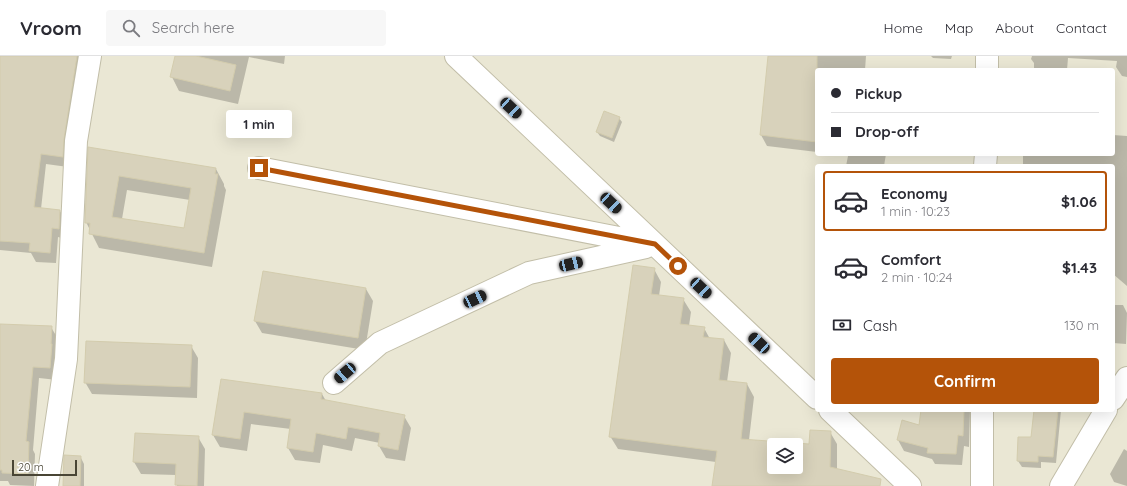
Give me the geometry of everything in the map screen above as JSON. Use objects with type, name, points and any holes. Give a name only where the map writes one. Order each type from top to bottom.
[{"type":"street","points":[[47,486],[66,359],[76,141],[90,56]]},
{"type":"street","points":[[456,56],[815,396]]},
{"type":"street","points":[[987,56],[987,68]]},
{"type":"street","points":[[259,168],[655,244]]},
{"type":"street","points":[[334,383],[380,343],[529,273],[655,244]]},
{"type":"street","points":[[1115,396],[1127,378]]},
{"type":"street","points":[[832,412],[910,486]]},
{"type":"street","points":[[982,412],[982,486]]},
{"type":"street","points":[[1061,486],[1105,412]]},
{"type":"shaded area","points":[[0,56],[1127,56],[1127,486],[0,486]]},
{"type":"building","points":[[0,56],[77,56],[64,139],[63,157],[41,154],[34,207],[60,210],[59,229],[52,228],[50,253],[29,251],[30,243],[0,241]]},
{"type":"building","points":[[175,56],[196,56],[236,65],[230,91],[170,77]]},
{"type":"building","points":[[768,56],[817,56],[817,68],[815,68],[815,142],[760,135]]},
{"type":"building","points":[[604,111],[620,117],[612,138],[596,132]]},
{"type":"building","points":[[88,147],[216,168],[215,174],[218,174],[204,253],[89,234],[90,223],[85,223]],"holes":[[[119,176],[191,188],[184,228],[112,217]]]},
{"type":"building","points":[[633,265],[655,268],[651,294],[684,298],[680,324],[705,327],[703,337],[724,339],[719,380],[747,383],[741,439],[767,441],[767,474],[803,474],[803,444],[809,444],[810,430],[831,431],[830,467],[881,479],[880,486],[712,486],[717,451],[609,437]]},
{"type":"building","points":[[263,271],[366,288],[358,338],[254,321]]},
{"type":"building","points":[[0,324],[52,326],[50,368],[33,367],[26,441],[29,442],[28,474],[2,473],[2,470],[0,470]]},
{"type":"building","points":[[86,341],[192,345],[190,387],[84,383]]},
{"type":"building","points":[[221,379],[322,393],[321,399],[405,415],[398,450],[378,446],[380,433],[348,427],[346,439],[316,433],[313,452],[287,448],[291,419],[244,412],[240,439],[212,435]]},
{"type":"building","points":[[921,412],[964,412],[963,436],[958,435],[956,454],[927,453],[928,448],[897,440],[902,420],[919,425]]},
{"type":"building","points":[[1034,412],[1058,412],[1053,457],[1038,456],[1038,462],[1017,461],[1018,437],[1031,437]]},
{"type":"building","points":[[135,433],[199,436],[197,486],[175,485],[176,464],[133,462]]},
{"type":"building","points":[[64,455],[81,456],[80,486],[63,486]]},
{"type":"route","points":[[259,168],[655,244],[678,266]]}]
